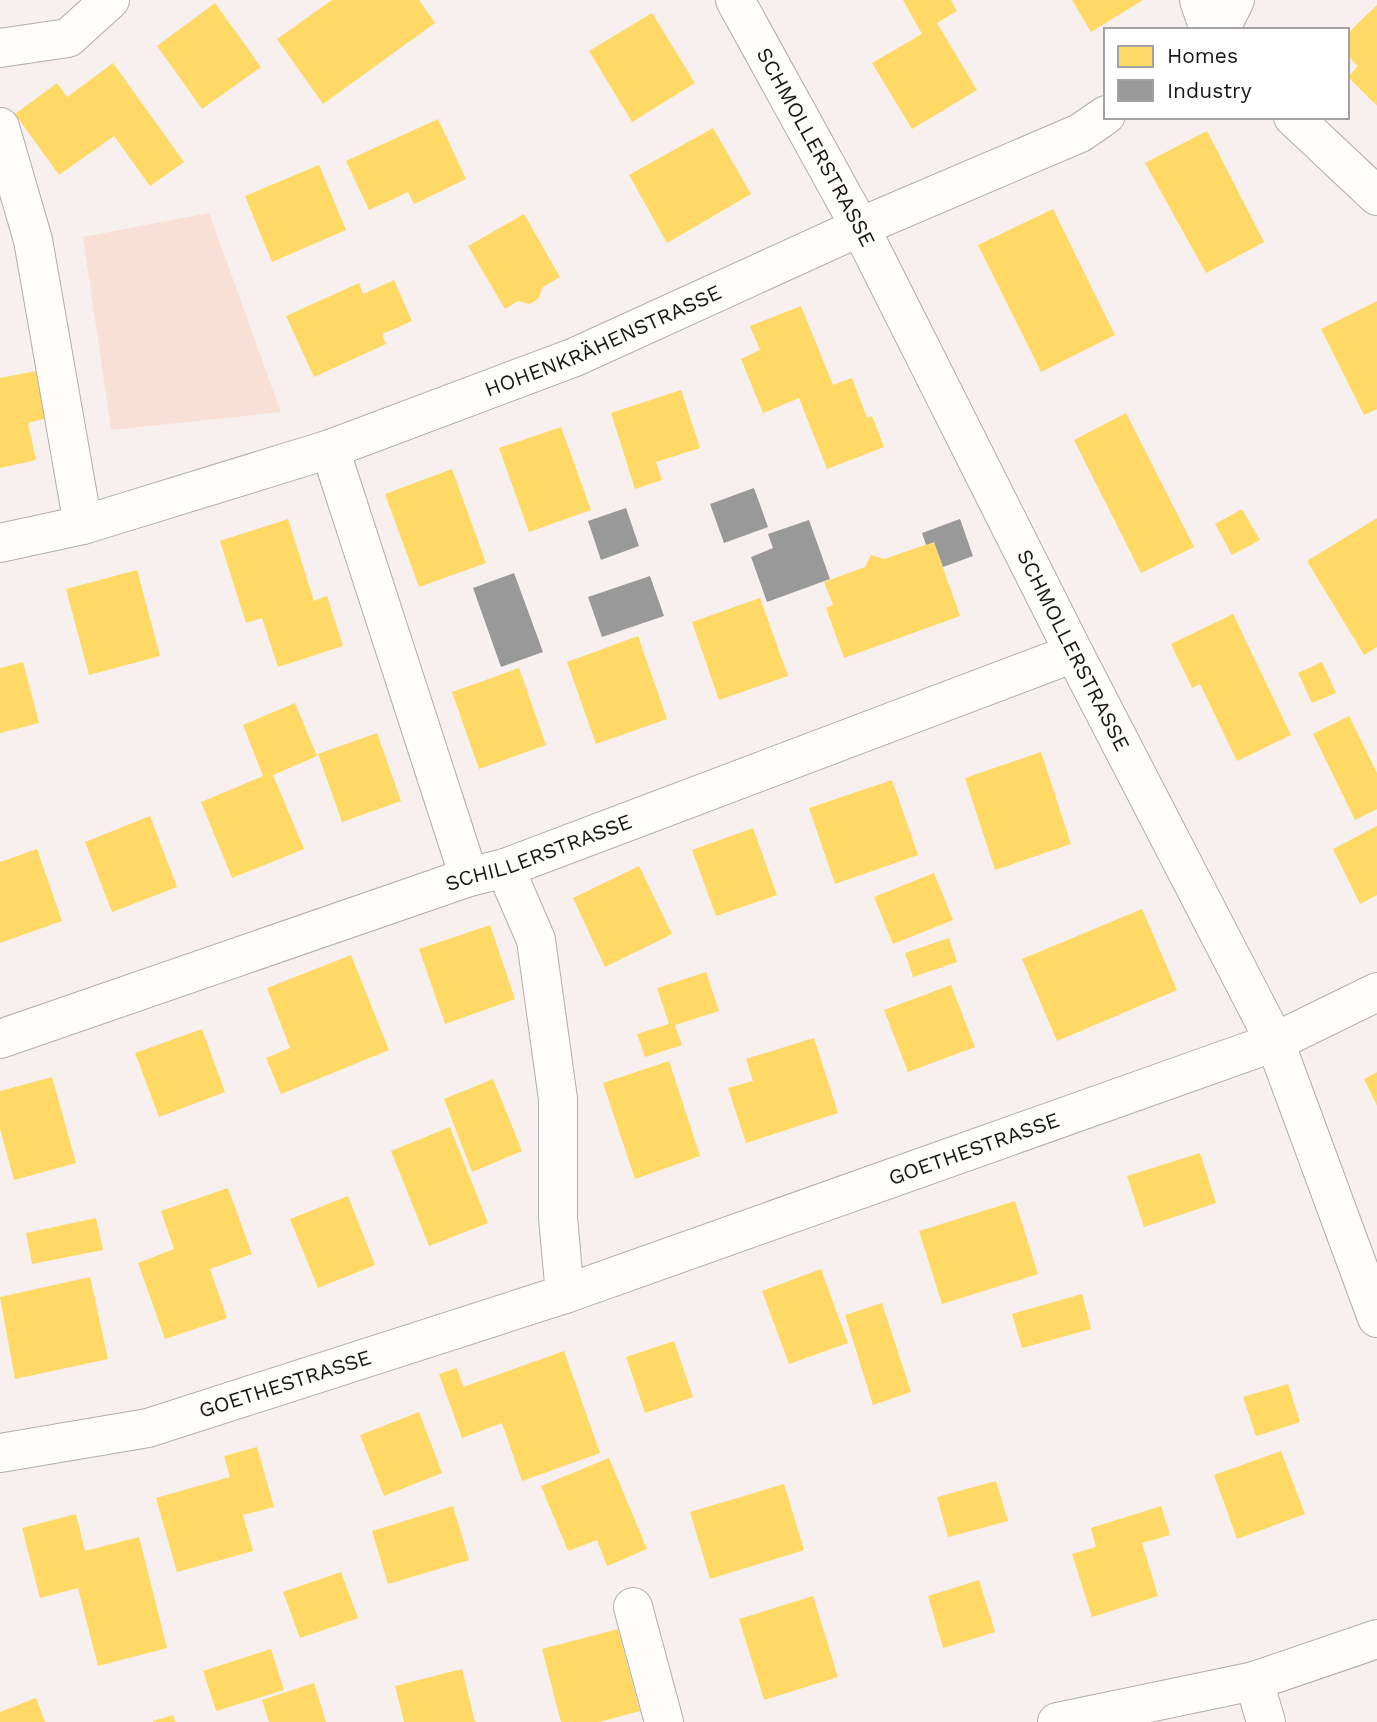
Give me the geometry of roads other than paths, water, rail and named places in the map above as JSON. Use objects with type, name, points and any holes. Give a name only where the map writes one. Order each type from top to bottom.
[{"type":"street","points":[[0,48],[68,38],[110,0]]},
{"type":"street","name":"SCHMOLLERSTRASSE","points":[[735,0],[860,227],[1074,653],[1275,1042],[1377,1318]]},
{"type":"street","points":[[1199,0],[1208,28]]},
{"type":"street","points":[[1221,28],[1235,0]]},
{"type":"street","name":"HOHENKRÄHENSTRASSE","points":[[0,543],[83,525],[330,449],[575,357],[860,227],[1080,133],[1104,117]]},
{"type":"street","points":[[1295,119],[1377,196]]},
{"type":"street","points":[[0,127],[33,240],[83,525]]},
{"type":"street","points":[[330,449],[469,877]]},
{"type":"street","name":"SCHILLERSTRASSE","points":[[0,1039],[469,877],[505,868],[1074,653]]},
{"type":"street","points":[[505,868],[536,940],[555,1072],[558,1099],[558,1218],[565,1294]]},
{"type":"street","name":"GOETHESTRASSE","points":[[0,1453],[149,1428],[565,1294],[1275,1042],[1377,992]]},
{"type":"street","points":[[633,1607],[664,1722]]},
{"type":"street","points":[[1056,1722],[1254,1681],[1377,1639]]},
{"type":"street","points":[[1254,1681],[1266,1722]]}]
